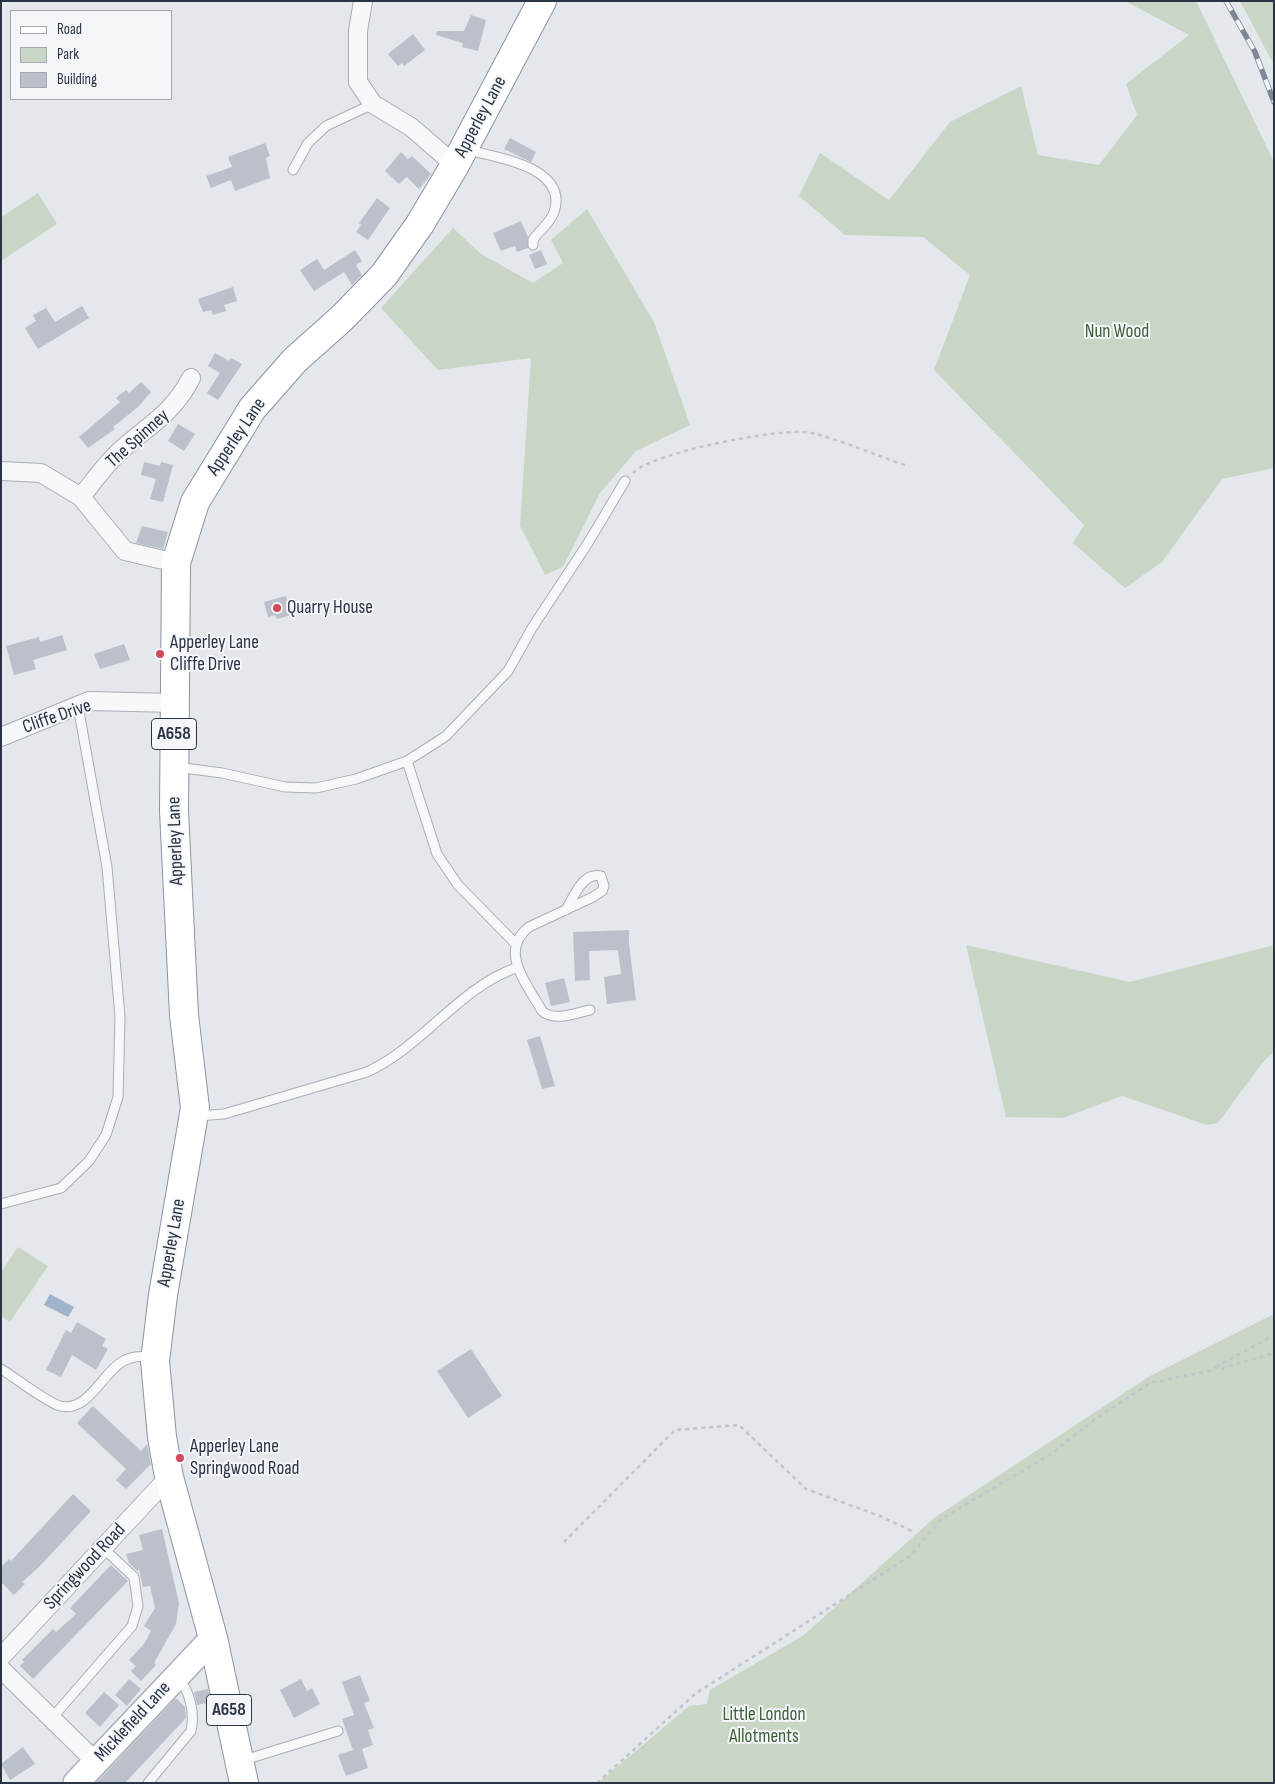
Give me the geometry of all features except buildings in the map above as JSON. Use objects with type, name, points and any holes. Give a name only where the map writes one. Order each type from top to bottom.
[{"type":"highway","name":"Apperley Lane","points":[[242,1772],[213,1638],[169,1478],[162,1437],[156,1356],[163,1295],[195,1108],[184,1015],[174,811],[176,564],[195,502],[252,409],[295,360],[341,319],[384,274],[420,224],[460,157],[542,1]]},
{"type":"main road","name":"Micklefield Lane","points":[[183,1668],[205,1607]]},
{"type":"main road","name":"Micklefield Lane","points":[[76,1783],[213,1638]]},
{"type":"street","points":[[363,1],[358,31],[358,82],[373,104],[460,157]]},
{"type":"street","name":"The Spinney","points":[[81,497],[118,453],[172,408],[191,378]]},
{"type":"street","points":[[1,471],[41,473],[81,497],[125,551],[176,564]]},
{"type":"street","name":"Cliffe Drive","points":[[1,737],[89,702],[174,703]]},
{"type":"street","name":"Springwood Road","points":[[1,1657],[169,1478]]},
{"type":"street","points":[[1,1668],[96,1762]]},
{"type":"lane","points":[[293,170],[308,143],[326,126],[373,104]]},
{"type":"lane","points":[[460,157],[526,165],[553,188],[554,211],[547,224],[532,240],[533,245]]},
{"type":"lane","points":[[174,767],[222,773],[285,786],[316,788],[356,779],[407,761],[446,736],[508,671],[532,628],[588,544],[625,481]]},
{"type":"lane","points":[[1,1204],[61,1188],[89,1161],[106,1135],[118,1097],[120,1017],[107,867],[78,706]]},
{"type":"lane","points":[[407,761],[437,854],[458,885],[515,943]]},
{"type":"lane","points":[[566,910],[586,879],[591,876],[601,876],[604,886],[602,891],[566,910],[529,927],[521,933],[515,943],[514,956],[518,967],[547,1016],[554,1017],[590,1010]]},
{"type":"lane","points":[[194,1116],[224,1114],[367,1072],[388,1062],[407,1049],[476,987],[498,974],[518,967]]},
{"type":"lane","points":[[1,1369],[58,1406],[70,1407],[79,1404],[113,1368],[124,1360],[156,1356]]},
{"type":"lane","points":[[52,1718],[132,1626],[138,1606],[134,1577],[102,1548]]},
{"type":"lane","points":[[148,1783],[191,1731],[193,1721],[183,1668]]},
{"type":"lane","points":[[242,1772],[338,1731]]},
{"type":"path","points":[[1272,1],[1274,5]]},
{"type":"path","points":[[625,481],[636,469],[650,461],[724,442],[784,432],[810,432],[905,465]]},
{"type":"path","points":[[597,1783],[695,1694],[910,1556],[941,1518],[1051,1454],[1095,1419],[1150,1383],[1209,1370],[1274,1335]]},
{"type":"path","points":[[1215,1367],[1220,1369],[1274,1353]]},
{"type":"path","points":[[564,1542],[675,1430],[739,1425],[806,1489],[880,1516],[914,1532]]},
{"type":"green space","name":"Nun Wood","points":[[1125,1],[1196,1],[1274,162],[1274,468],[1222,479],[1162,562],[1125,588],[1073,543],[1084,525],[934,370],[970,275],[923,237],[845,235],[799,196],[820,153],[889,200],[950,122],[1021,86],[1038,155],[1099,165],[1137,115],[1126,84],[1189,35]]},
{"type":"green space","points":[[1240,1],[1274,1],[1274,65]]},
{"type":"green space","points":[[38,193],[57,224],[1,261],[1,217]]},
{"type":"green space","points":[[587,209],[654,322],[690,425],[636,451],[600,493],[563,567],[545,575],[520,526],[531,358],[438,370],[381,308],[453,228],[481,254],[533,283],[563,263],[551,240]]},
{"type":"green space","points":[[966,945],[1130,982],[1274,945],[1274,1051],[1262,1063],[1218,1123],[1207,1125],[1122,1096],[1063,1118],[1006,1117]]},
{"type":"green space","points":[[18,1247],[48,1266],[10,1322],[1,1316],[1,1272]]},
{"type":"green space","name":"Little London Allotments","points":[[1274,1314],[1274,1783],[598,1783],[689,1706],[707,1704],[710,1690],[804,1635],[934,1518],[1150,1376]]},
{"type":"water","points":[[50,1294],[74,1307],[68,1317],[44,1305]]},
{"type":"railway","points":[[1226,1],[1255,52],[1274,102]]},
{"type":"place","name":"Quarry House","points":[[277,608]]},
{"type":"place","name":"Apperley Lane Cliffe Drive","points":[[160,654]]},
{"type":"place","name":"Apperley Lane Springwood Road","points":[[180,1458]]}]
